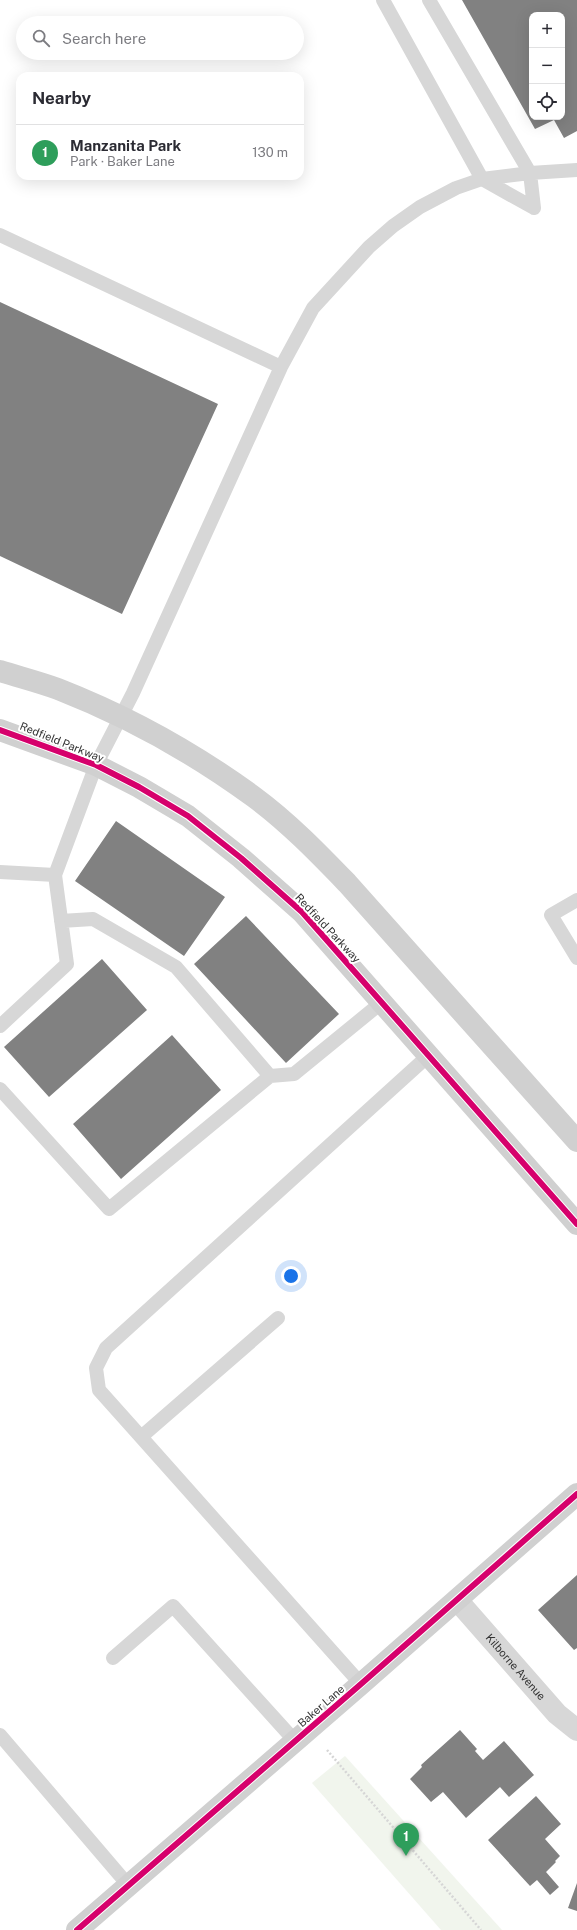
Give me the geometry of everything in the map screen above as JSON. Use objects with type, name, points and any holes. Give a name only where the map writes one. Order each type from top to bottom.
[{"type":"street","points":[[0,670],[57,689],[122,716],[198,760],[255,798],[315,849],[348,883],[577,1141]]},
{"type":"street","name":"Redfield Parkway","points":[[0,730],[96,765],[188,816],[241,858],[302,912],[577,1224]]},
{"type":"street","name":"Baker Lane","points":[[77,1930],[361,1684],[577,1494]]},
{"type":"street","name":"Kilborne Avenue","points":[[457,1600],[557,1714],[577,1730]]},
{"type":"lane","points":[[383,0],[482,179],[534,208],[530,173],[429,0]]},
{"type":"lane","points":[[0,1026],[67,964],[55,875],[96,765],[122,716],[281,367],[313,308],[368,247],[420,206],[456,188],[482,179],[530,173],[577,170]]},
{"type":"lane","points":[[0,235],[281,367]]},
{"type":"lane","points":[[0,872],[55,875]]},
{"type":"lane","points":[[577,900],[551,915],[577,958]]},
{"type":"lane","points":[[61,921],[92,919],[176,967],[270,1076]]},
{"type":"lane","points":[[0,1089],[109,1209],[270,1076],[294,1074],[381,1003]]},
{"type":"lane","points":[[361,1684],[99,1390],[96,1368],[106,1348],[428,1056]]},
{"type":"lane","points":[[141,1437],[278,1318]]},
{"type":"lane","points":[[113,1658],[173,1606],[295,1741]]},
{"type":"lane","points":[[0,1735],[129,1886]]},
{"type":"path","points":[[327,1750],[481,1930]]},
{"type":"shaded area","points":[[345,1756],[502,1930],[441,1930],[312,1783]]},
{"type":"building","points":[[462,0],[577,0],[577,131],[564,138],[554,120],[565,120],[565,12],[529,12],[529,118]]},
{"type":"building","points":[[530,120],[554,120],[535,129]]},
{"type":"building","points":[[0,302],[218,404],[122,614],[0,556]]},
{"type":"building","points":[[116,821],[225,897],[184,956],[75,881]]},
{"type":"building","points":[[246,916],[339,1014],[286,1063],[194,964]]},
{"type":"building","points":[[102,959],[147,1010],[49,1097],[4,1047]]},
{"type":"building","points":[[172,1035],[221,1090],[121,1179],[73,1124]]},
{"type":"building","points":[[577,1575],[577,1648],[574,1650],[538,1610]]},
{"type":"building","points":[[460,1730],[477,1749],[475,1751],[483,1760],[504,1741],[534,1775],[509,1797],[500,1787],[466,1818],[443,1792],[431,1802],[410,1779],[422,1767],[421,1765]]},
{"type":"building","points":[[536,1796],[561,1824],[545,1839],[560,1856],[546,1872],[559,1887],[550,1895],[537,1880],[530,1886],[488,1840]]},
{"type":"building","points":[[577,1883],[577,1911],[568,1908]]},
{"type":"cycle path","points":[[0,730],[96,765],[139,787],[188,816],[241,858],[302,912],[577,1224]]},
{"type":"cycle path","points":[[77,1930],[361,1684],[577,1494]]},
{"type":"place","name":"Manzanita Park","points":[[406,1856]]}]
